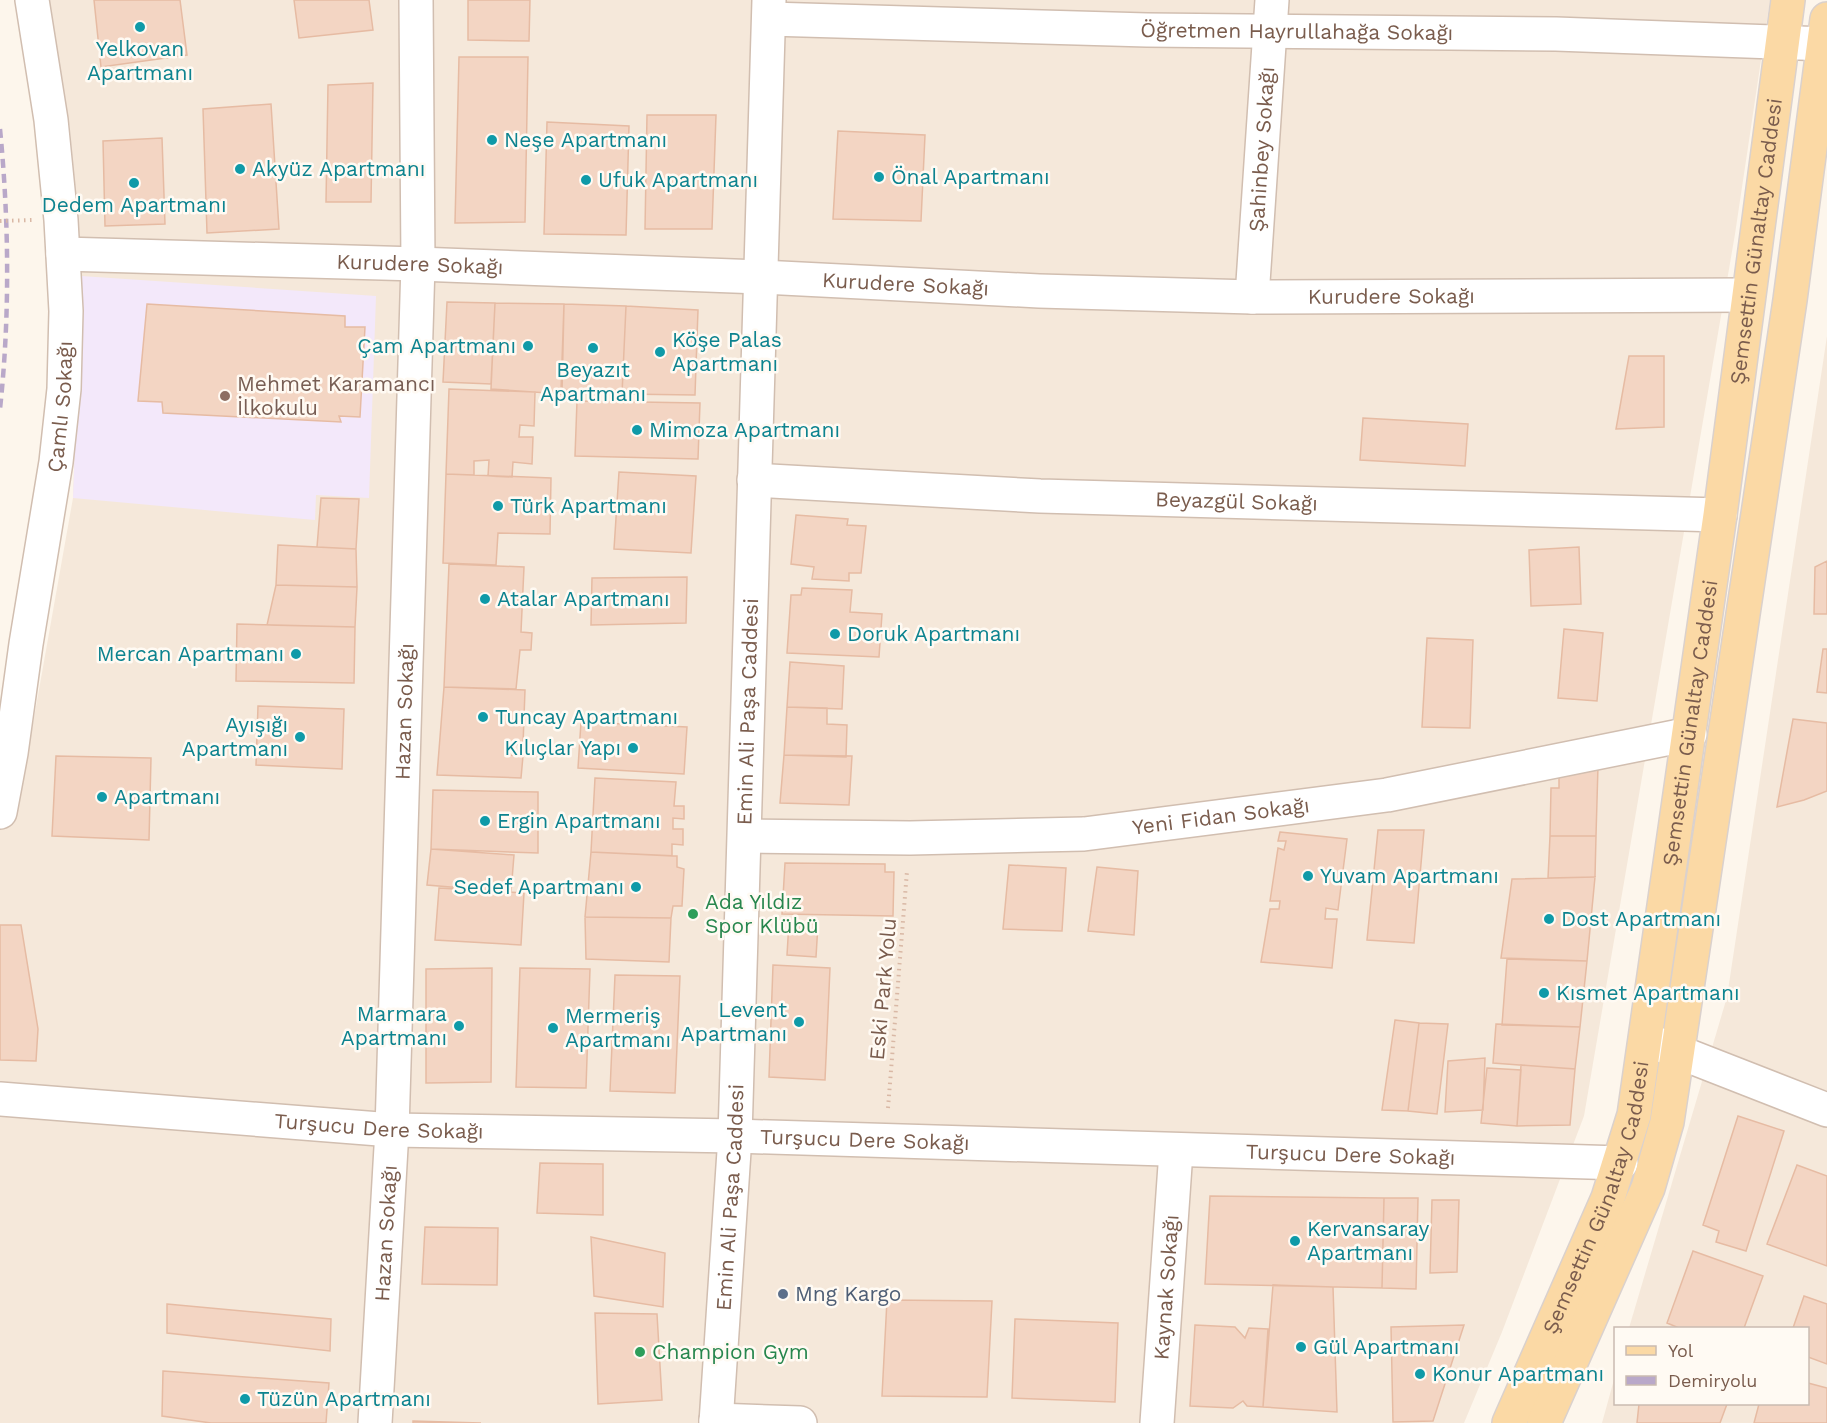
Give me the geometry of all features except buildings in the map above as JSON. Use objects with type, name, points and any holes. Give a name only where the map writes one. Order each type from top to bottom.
[{"type":"main road","name":"Şemsettin Günaltay Caddesi","points":[[1509,1423],[1608,1198],[1621,1163],[1634,1115],[1690,734],[1788,0]]},
{"type":"main road","name":"Şemsettin Günaltay Caddesi","points":[[1544,1423],[1653,1176],[1667,1122],[1790,300],[1826,36]]},
{"type":"street","name":"Çamlı Sokağı","points":[[0,812],[62,420],[66,340],[63,254],[51,120],[32,0]]},
{"type":"street","name":"Hazan Sokağı","points":[[375,1423],[392,1130],[418,264],[416,0]]},
{"type":"street","name":"Şahinbey Sokağı","points":[[1252,297],[1272,0]]},
{"type":"street","name":"Öğretmen Hayrullahağa Sokağı","points":[[769,10],[1270,32],[1556,34],[1782,42],[1826,36]]},
{"type":"street","name":"Emin Ali Paşa Caddesi","points":[[716,1422],[735,1136],[753,480],[769,10]]},
{"type":"street","name":"Kurudere Sokağı","points":[[63,254],[418,264],[760,277],[1039,291],[1252,297],[1748,295]]},
{"type":"street","name":"Beyazgül Sokağı","points":[[753,480],[1040,496],[1720,515]]},
{"type":"street","name":"Yeni Fidan Sokağı","points":[[745,836],[910,838],[1084,834],[1387,795],[1690,734]]},
{"type":"street","points":[[1646,1039],[1827,1110]]},
{"type":"street","name":"Turşucu Dere Sokağı","points":[[0,1099],[392,1130],[735,1136],[1621,1163]]},
{"type":"street","name":"Kaynak Sokağı","points":[[1157,1423],[1176,1150]]},
{"type":"street","points":[[716,1422],[800,1423]]},
{"type":"path","points":[[0,221],[32,220]]},
{"type":"path","name":"Eski Park Yolu","points":[[885,1142],[910,838]]},
{"type":"shaded area","points":[[48,0],[1770,0],[1735,234],[1584,1116],[1502,1332],[1464,1423],[0,1423],[0,829],[26,763],[73,498],[81,276],[70,129]]},
{"type":"shaded area","name":"Mehmet Karamancı İlkokulu","points":[[81,276],[376,296],[369,498],[316,495],[315,520],[73,498]]},
{"type":"shaded area","points":[[1827,336],[1827,1423],[1602,1423],[1614,1380],[1614,1405],[1809,1405],[1809,1327],[1629,1327],[1727,997]]},
{"type":"railway","points":[[0,129],[7,269],[0,409]]},
{"type":"place","name":"Yelkovan Apartmanı","points":[[140,27]]},
{"type":"place","name":"Neşe Apartmanı","points":[[492,140]]},
{"type":"place","name":"Akyüz Apartmanı","points":[[240,169]]},
{"type":"place","name":"Önal Apartmanı","points":[[879,177]]},
{"type":"place","name":"Ufuk Apartmanı","points":[[586,180]]},
{"type":"place","name":"Dedem Apartmanı","points":[[134,183]]},
{"type":"place","name":"Çam Apartmanı","points":[[528,346]]},
{"type":"place","name":"Beyazıt Apartmanı","points":[[593,348]]},
{"type":"place","name":"Köşe Palas Apartmanı","points":[[660,352]]},
{"type":"place","name":"Mehmet Karamancı İlkokulu","points":[[225,396]]},
{"type":"place","name":"Mimoza Apartmanı","points":[[637,430]]},
{"type":"place","name":"Türk Apartmanı","points":[[498,506]]},
{"type":"place","name":"Atalar Apartmanı","points":[[485,599]]},
{"type":"place","name":"Doruk Apartmanı","points":[[835,634]]},
{"type":"place","name":"Mercan Apartmanı","points":[[296,654]]},
{"type":"place","name":"Tuncay Apartmanı","points":[[483,717]]},
{"type":"place","name":"Ayışığı Apartmanı","points":[[300,737]]},
{"type":"place","name":"Kılıçlar Yapı","points":[[633,748]]},
{"type":"place","name":"Apartmanı","points":[[102,797]]},
{"type":"place","name":"Ergin Apartmanı","points":[[485,821]]},
{"type":"place","name":"Yuvam Apartmanı","points":[[1308,876]]},
{"type":"place","name":"Sedef Apartmanı","points":[[636,887]]},
{"type":"place","name":"Ada Yıldız Spor Klübü","points":[[693,914]]},
{"type":"place","name":"Dost Apartmanı","points":[[1549,919]]},
{"type":"place","name":"Kısmet Apartmanı","points":[[1544,993]]},
{"type":"place","name":"Levent Apartmanı","points":[[799,1022]]},
{"type":"place","name":"Marmara Apartmanı","points":[[459,1026]]},
{"type":"place","name":"Mermeriş Apartmanı","points":[[553,1028]]},
{"type":"place","name":"Kervansaray Apartmanı","points":[[1295,1241]]},
{"type":"place","name":"Mng Kargo","points":[[783,1294]]},
{"type":"place","name":"Gül Apartmanı","points":[[1301,1347]]},
{"type":"place","name":"Champion Gym","points":[[640,1352]]},
{"type":"place","name":"Konur Apartmanı","points":[[1420,1374]]},
{"type":"place","name":"Tüzün Apartmanı","points":[[245,1399]]}]
